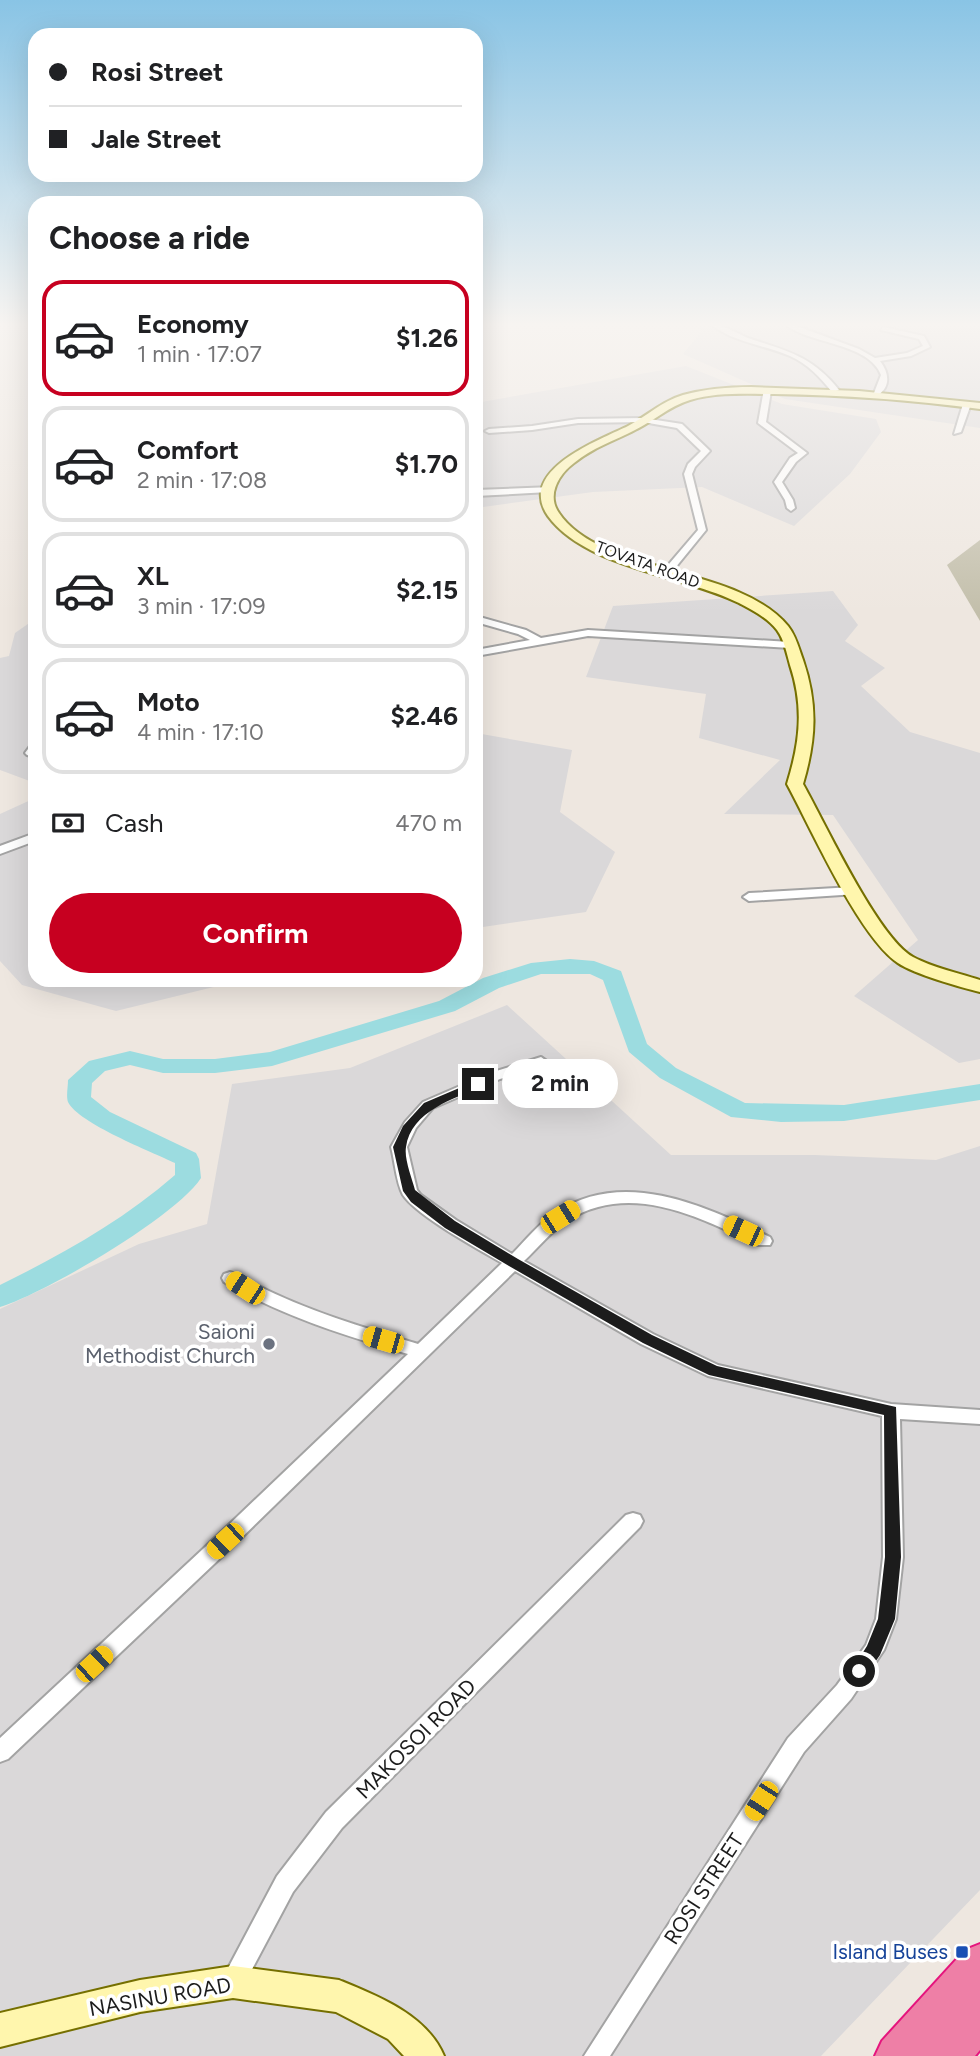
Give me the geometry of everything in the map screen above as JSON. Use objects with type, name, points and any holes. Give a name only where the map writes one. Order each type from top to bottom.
[{"type":"highway","points":[[897,2056],[980,1965]]},
{"type":"highway","points":[[946,2056],[980,2018]]},
{"type":"street","points":[[489,431],[581,421]]},
{"type":"street","points":[[483,493],[549,489],[551,479],[561,466],[587,447],[641,421]]},
{"type":"street","points":[[649,421],[679,426],[706,451],[691,466],[688,474],[695,505],[700,511],[698,520],[702,532],[668,571]]},
{"type":"street","points":[[761,421],[803,453],[793,460],[778,482],[791,508]]},
{"type":"street","points":[[957,432],[964,421]]},
{"type":"street","name":"TOVATA ROAD","points":[[549,489],[547,497],[551,511],[573,536],[719,590],[769,616],[783,629],[809,703],[805,748],[794,784],[853,891],[868,918],[891,949],[917,965],[980,986]]},
{"type":"street","points":[[483,621],[522,632],[538,641]]},
{"type":"street","points":[[483,652],[588,633],[790,645]]},
{"type":"street","points":[[0,850],[28,840]]},
{"type":"street","points":[[749,897],[853,891]]},
{"type":"street","points":[[541,1062],[495,1076],[428,1105],[410,1126],[399,1147],[409,1191],[415,1199],[450,1224],[514,1262],[648,1339],[714,1371],[891,1411],[980,1417]]},
{"type":"street","points":[[0,1752],[225,1541],[560,1217],[576,1208],[622,1197],[648,1197],[676,1202],[764,1241]]},
{"type":"street","points":[[230,1278],[261,1297],[365,1335],[421,1351]]},
{"type":"street","name":"ROSI STREET","points":[[596,2056],[796,1745],[844,1692],[874,1650],[886,1619],[893,1557],[891,1411]]},
{"type":"street","name":"MAKOSOI ROAD","points":[[233,1982],[285,1884],[334,1821],[633,1521]]},
{"type":"street","name":"NASINU ROAD","points":[[1,2027],[140,1996],[233,1982],[340,1996],[400,2027],[427,2056]]},
{"type":"shaded area","points":[[483,421],[877,421],[881,432],[850,474],[794,526],[702,487],[593,492],[483,507]]},
{"type":"shaded area","points":[[933,421],[980,421],[980,428]]},
{"type":"shaded area","points":[[980,540],[980,621],[947,565]]},
{"type":"shaded area","points":[[833,591],[858,625],[845,641],[885,668],[861,686],[910,732],[980,753],[980,1059],[959,1063],[854,996],[918,940],[833,815],[724,814],[780,760],[699,738],[706,694],[586,677],[613,606]]},
{"type":"shaded area","points":[[28,624],[28,780],[0,770],[0,658],[9,656],[15,633]]},
{"type":"shaded area","points":[[483,734],[572,750],[560,812],[615,852],[586,912],[483,927]]},
{"type":"shaded area","points":[[28,801],[28,987],[22,985],[0,961],[0,814]]},
{"type":"shaded area","points":[[29,987],[214,987],[116,1011]]},
{"type":"shaded area","points":[[507,1005],[671,1155],[815,1155],[936,1160],[980,1146],[980,1890],[821,2056],[0,2056],[0,1309],[139,1244],[207,1224],[232,1084],[350,1068]]},
{"type":"waterway","points":[[0,1297],[81,1256],[150,1211],[188,1178],[187,1159],[101,1118],[79,1100],[80,1080],[97,1066],[130,1058],[163,1066],[215,1066],[272,1059],[447,1006],[491,983],[539,968],[594,968],[613,976],[637,1047],[668,1073],[740,1111],[781,1114],[844,1113],[980,1092]]},
{"type":"place","name":"Saioni Methodist Church","points":[[269,1344]]},
{"type":"place","name":"Island Buses","points":[[962,1952]]},
{"type":"route","points":[[478,1084],[428,1105],[410,1126],[399,1147],[409,1191],[415,1199],[450,1224],[514,1262],[648,1339],[714,1371],[891,1411],[893,1557],[886,1619],[874,1650],[859,1671]]}]
